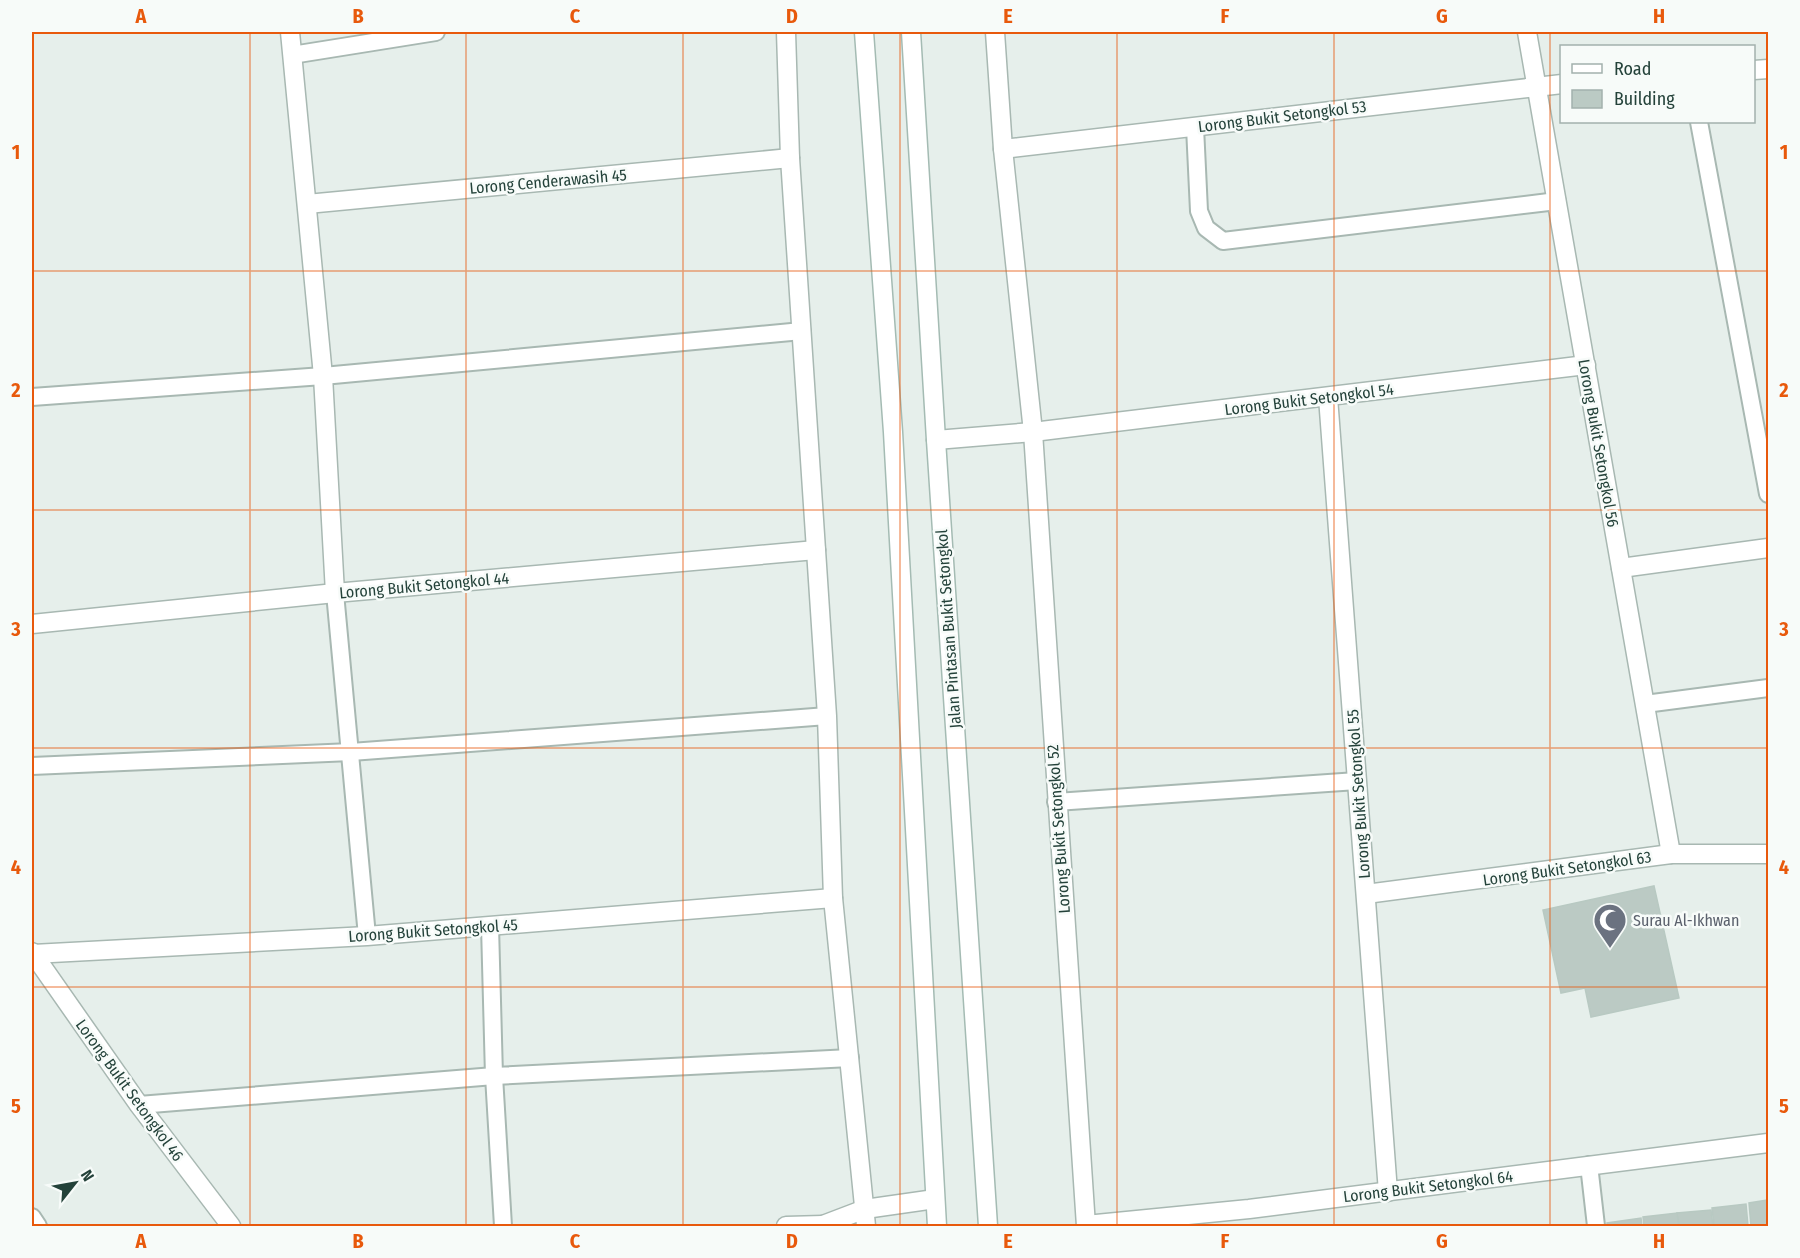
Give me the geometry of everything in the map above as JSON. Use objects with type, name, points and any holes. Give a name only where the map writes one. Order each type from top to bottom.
[{"type":"street","points":[[290,32],[323,376],[335,593]]},
{"type":"street","points":[[786,32],[790,158],[827,716],[833,898],[866,1218]]},
{"type":"street","points":[[864,32],[893,432],[937,1227]]},
{"type":"street","name":"Jalan Pintasan Bukit Setongkol","points":[[911,32],[988,1227]]},
{"type":"street","name":"Lorong Bukit Setongkol 52","points":[[995,32],[1003,150],[1033,432],[1086,1226]]},
{"type":"street","name":"Lorong Bukit Setongkol 56","points":[[1527,32],[1671,854]]},
{"type":"street","name":"Lorong Bukit Setongkol 53","points":[[1003,150],[1560,84]]},
{"type":"street","name":"Lorong Cenderawasih 45","points":[[306,204],[790,158]]},
{"type":"street","name":"Lorong Bukit Setongkol 54","points":[[936,440],[1033,432],[1586,365]]},
{"type":"street","name":"Lorong Bukit Setongkol 55","points":[[1328,397],[1388,1192]]},
{"type":"street","points":[[1621,568],[1768,548]]},
{"type":"street","name":"Lorong Bukit Setongkol 44","points":[[32,624],[335,593],[816,550]]},
{"type":"street","name":"Lorong Bukit Setongkol 63","points":[[1366,894],[1671,854],[1768,854]]},
{"type":"street","name":"Lorong Bukit Setongkol 45","points":[[32,953],[367,936],[833,898]]},
{"type":"street","name":"Lorong Bukit Setongkol 46","points":[[32,953],[139,1105],[231,1227]]},
{"type":"street","name":"Lorong Bukit Setongkol 64","points":[[1086,1226],[1250,1209],[1768,1143]]},
{"type":"street","points":[[786,1227],[825,1226],[866,1218],[935,1199]]},
{"type":"lane","points":[[292,56],[436,32]]},
{"type":"lane","points":[[1700,123],[1768,495]]},
{"type":"lane","points":[[1194,127],[1199,211],[1206,228],[1223,241],[1557,201]]},
{"type":"lane","points":[[32,397],[323,376],[802,331]]},
{"type":"lane","points":[[335,593],[367,936]]},
{"type":"lane","points":[[1645,704],[1768,688]]},
{"type":"lane","points":[[32,766],[351,752],[827,716]]},
{"type":"lane","points":[[1056,802],[1357,781]]},
{"type":"lane","points":[[490,926],[494,1076],[503,1227]]},
{"type":"lane","points":[[139,1105],[494,1076],[850,1058]]},
{"type":"lane","points":[[1589,1165],[1596,1227]]},
{"type":"lane","points":[[32,1217],[38,1227]]},
{"type":"building","name":"Surau Al-Ikhwan","points":[[1654,886],[1679,998],[1591,1017],[1585,988],[1561,993],[1543,910]]},
{"type":"building","points":[[1768,1200],[1768,1226],[1751,1226],[1749,1203]]},
{"type":"building","points":[[1746,1204],[1748,1226],[1714,1226],[1712,1208]]},
{"type":"building","points":[[1711,1210],[1713,1226],[1679,1226],[1677,1213]]},
{"type":"building","points":[[1677,1213],[1679,1226],[1644,1226],[1643,1217]]},
{"type":"building","points":[[1641,1218],[1642,1226],[1607,1226],[1607,1223]]},
{"type":"place","name":"Surau Al-Ikhwan","points":[[1610,949]]}]
